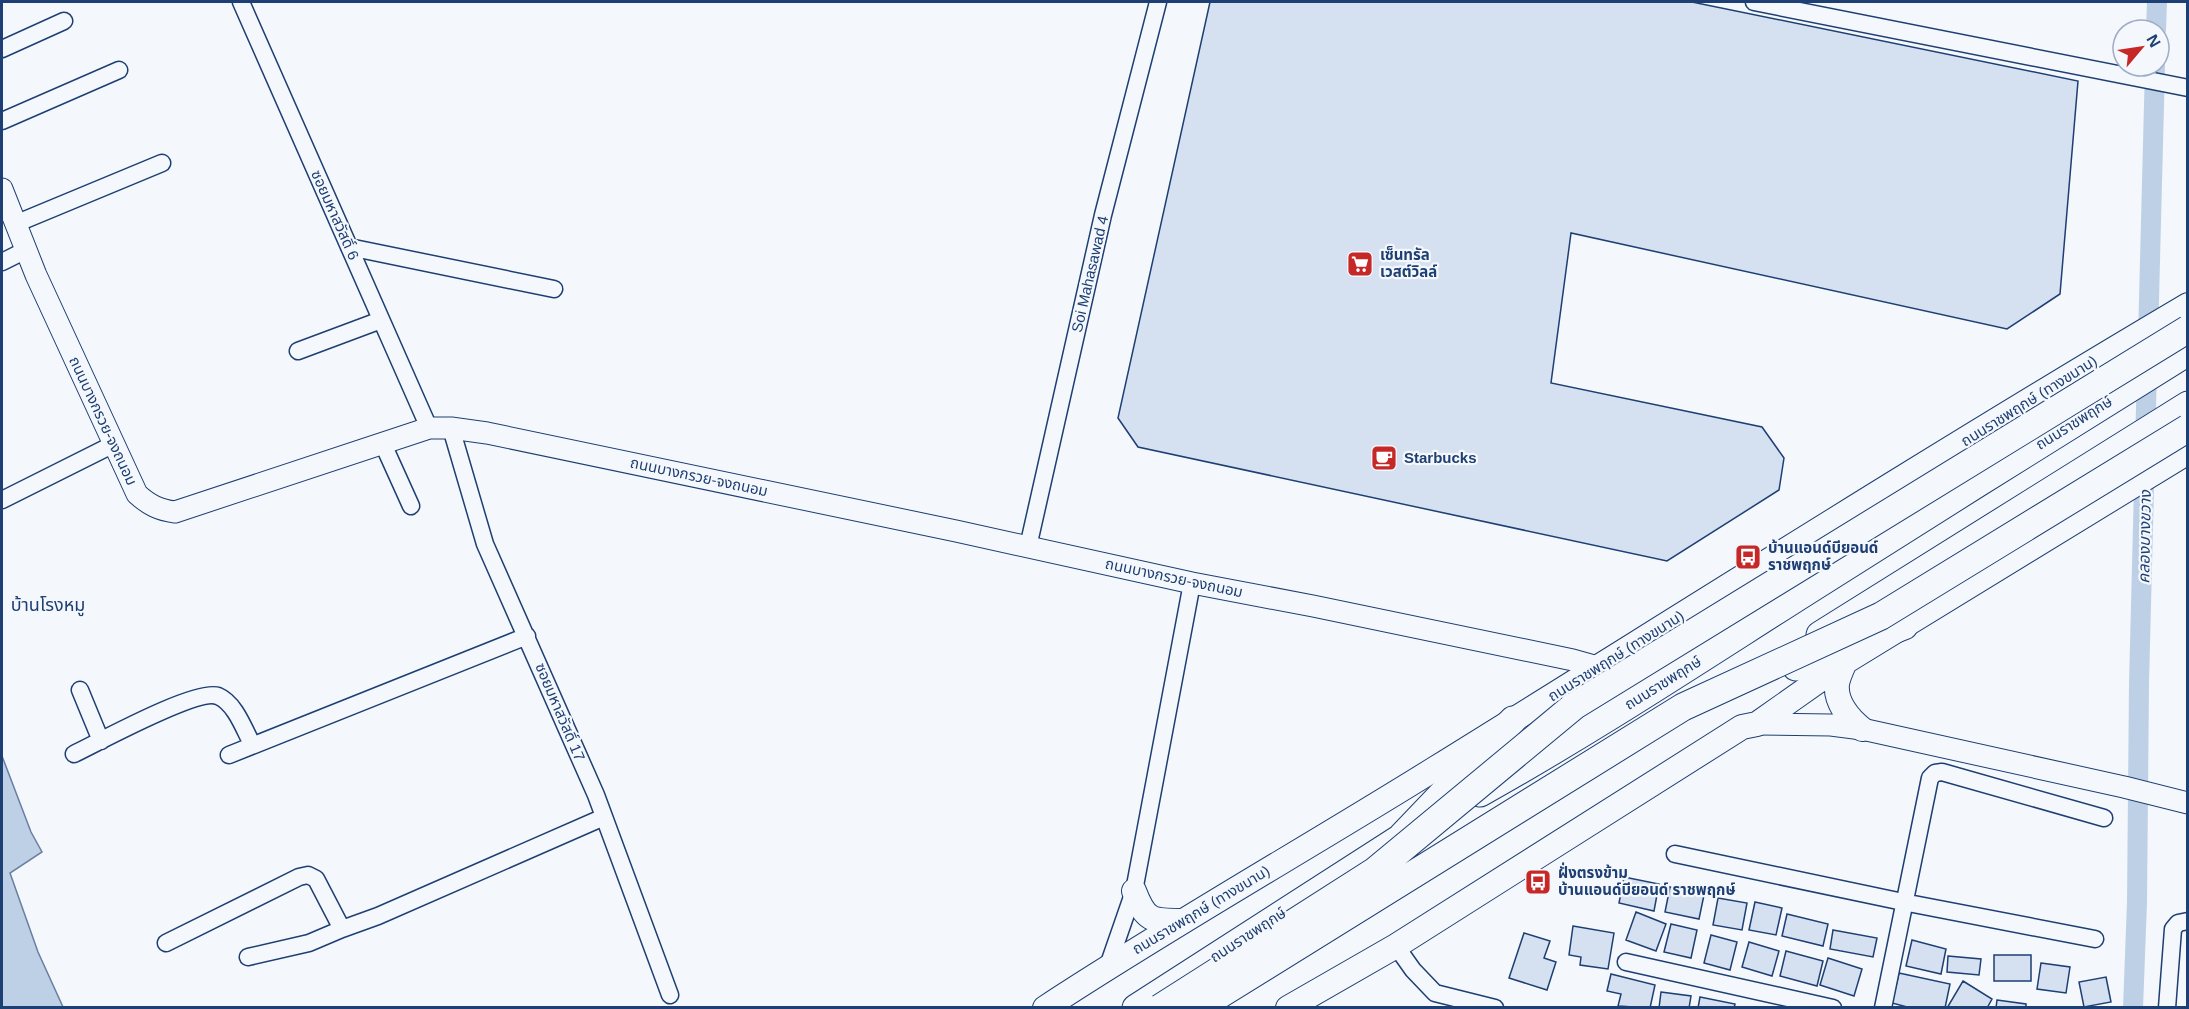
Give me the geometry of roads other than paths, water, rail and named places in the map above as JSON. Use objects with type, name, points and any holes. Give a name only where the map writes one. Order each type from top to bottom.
[{"type":"main road","name":"ถนนราชพฤกษ์ (ทางขนาน)","points":[[1045,1008],[1108,966],[1355,819],[2125,342],[2182,316]]},
{"type":"main road","points":[[1160,1008],[1375,871],[1574,706],[2182,316]]},
{"type":"main road","name":"ถนนราชพฤกษ์","points":[[1136,1008],[1402,836],[1556,749],[2187,352]]},
{"type":"main road","points":[[1222,1008],[2132,440],[2180,417]]},
{"type":"main road","points":[[1198,1008],[1683,707],[1881,616],[2180,417]]},
{"type":"main road","points":[[1288,1008],[1317,1000],[1396,946],[1742,727],[1757,724],[1845,662],[2179,457]]},
{"type":"main road","points":[[1722,696],[1904,626]]},
{"type":"main road","points":[[1845,662],[1837,685],[1838,696],[1850,719],[1862,729]]},
{"type":"main road","points":[[1402,836],[1513,720]]},
{"type":"main road","points":[[1134,891],[1142,910],[1156,921],[1183,921]]},
{"type":"street","name":"ซอยมหาสวัสดิ์ 6","points":[[241,2],[429,428]]},
{"type":"street","name":"Soi Mahasawad 4","points":[[1028,548],[1103,215],[1158,2]]},
{"type":"street","points":[[1754,2],[2187,88]]},
{"type":"street","points":[[2,49],[64,21]]},
{"type":"street","points":[[2,121],[119,70]]},
{"type":"street","points":[[15,224],[162,163]]},
{"type":"street","name":"ถนนบางกรวย-จงถนอม","points":[[2,189],[26,250],[137,494],[147,503],[162,510],[175,512],[429,428],[451,428],[499,435],[1598,667]]},
{"type":"street","points":[[349,247],[554,289]]},
{"type":"street","points":[[2,262],[26,250]]},
{"type":"street","points":[[298,351],[381,320]]},
{"type":"street","name":"ซอยมหาสวัสดิ์ 17","points":[[451,428],[485,544],[604,817],[669,995]]},
{"type":"street","points":[[2,500],[114,444]]},
{"type":"street","points":[[383,444],[411,506]]},
{"type":"street","points":[[1108,966],[1134,891],[1192,583]]},
{"type":"street","points":[[229,755],[527,636]]},
{"type":"street","points":[[80,690],[101,741]]},
{"type":"street","points":[[74,754],[179,703],[203,695],[217,696],[227,702],[252,744]]},
{"type":"street","points":[[1757,724],[1831,725],[1862,729],[2187,803]]},
{"type":"street","points":[[1883,1008],[1930,778],[1935,773],[1942,772],[2104,818]]},
{"type":"street","points":[[248,957],[309,943],[378,916],[604,817]]},
{"type":"street","points":[[1675,854],[1903,902],[2095,939]]},
{"type":"street","points":[[166,943],[299,877],[308,875],[316,879],[342,929]]},
{"type":"street","points":[[2168,1008],[2173,929],[2178,922],[2187,921]]},
{"type":"street","points":[[1396,946],[1413,970],[1435,993],[1495,1008]]},
{"type":"street","points":[[1626,962],[1833,1008]]},
{"type":"water","points":[[2,756],[31,832],[42,852],[10,873],[38,952],[63,1007],[2,1007]]},
{"type":"waterway","name":"คลองบางขวาง","points":[[2156,18],[2157,2]]},
{"type":"waterway","name":"คลองบางขวาง","points":[[2148,339],[2155,78]]},
{"type":"waterway","name":"คลองบางขวาง","points":[[2133,1008],[2147,369]]},
{"type":"place","name":"เซ็นทรัล เวสต์วิลล์","points":[[1360,264]]},
{"type":"place","name":"Starbucks","points":[[1384,458]]},
{"type":"place","name":"บ้านแอนด์บียอนด์ ราชพฤกษ์","points":[[1748,557]]},
{"type":"place","name":"ฝั่งตรงข้าม บ้านแอนด์บียอนด์ ราชพฤกษ์","points":[[1538,882]]},
{"type":"district","name":"บ้านโรงหมู","points":[[48,605]]}]
